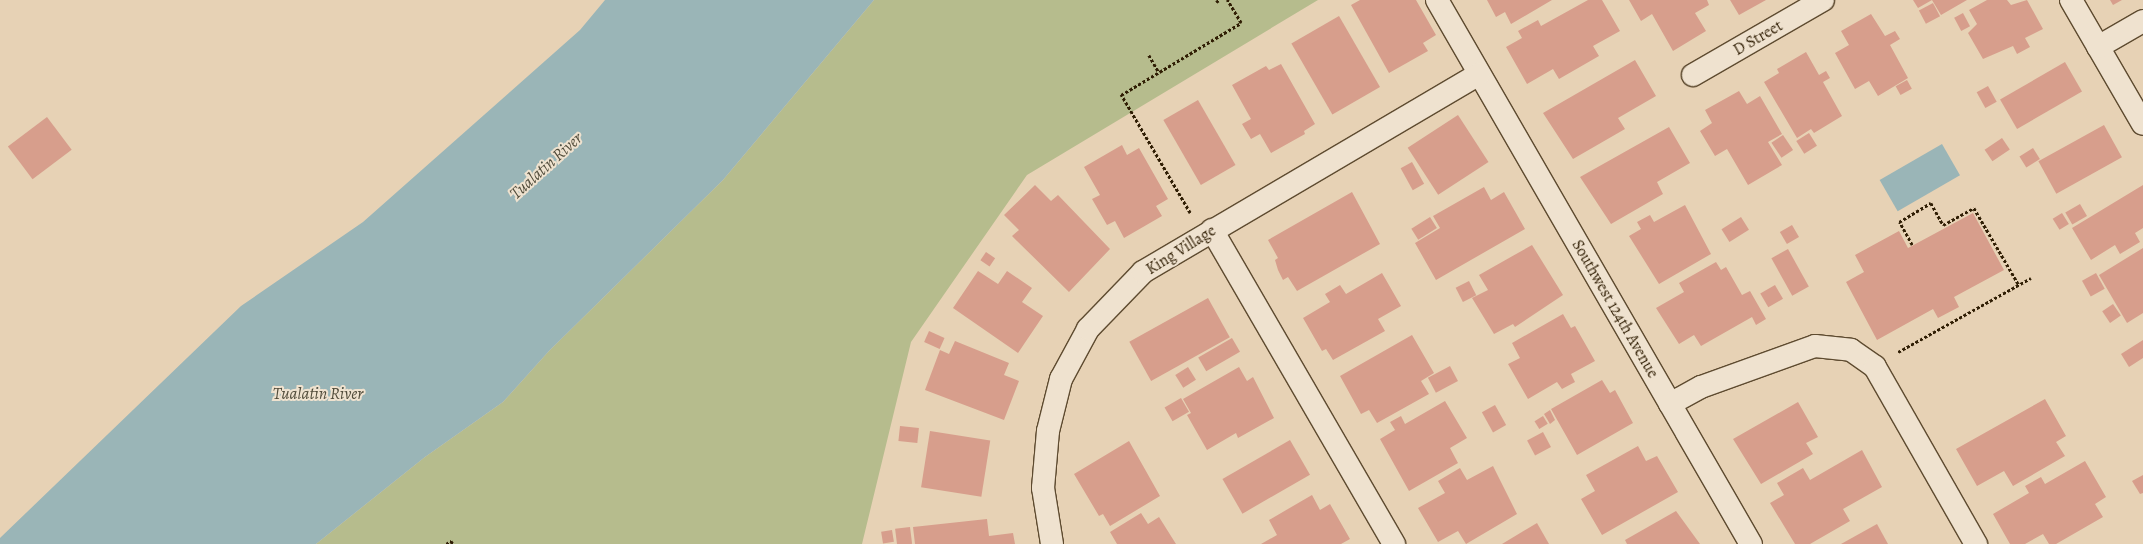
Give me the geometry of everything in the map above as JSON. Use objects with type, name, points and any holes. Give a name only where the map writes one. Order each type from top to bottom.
[{"type":"street","name":"Southwest 124th Avenue","points":[[1437,0],[1751,544]]},
{"type":"street","name":"D Street","points":[[1693,75],[1823,0]]},
{"type":"street","points":[[2071,0],[2143,124]]},
{"type":"street","points":[[2098,47],[2143,21]]},
{"type":"street","name":"King Village","points":[[1052,544],[1043,488],[1048,431],[1061,380],[1088,329],[1143,272],[1479,74]]},
{"type":"street","points":[[1208,233],[1394,544]]},
{"type":"street","points":[[1670,404],[1701,387],[1815,346],[1851,350],[1872,366],[1976,544]]},
{"type":"path","points":[[1208,233],[1120,95],[1241,23],[1227,0]]},
{"type":"path","points":[[1149,55],[1159,72]]},
{"type":"path","points":[[1912,245],[1899,222],[1931,203],[1943,224],[1974,208],[2019,285]]},
{"type":"path","points":[[1872,366],[2032,278]]},
{"type":"path","points":[[446,544],[452,542]]},
{"type":"green space","points":[[874,0],[1318,0],[1027,175],[911,342],[862,544],[316,544],[425,457],[503,402],[549,351],[723,180]]},
{"type":"water","name":"Tualatin River","points":[[605,0],[874,0],[723,180],[549,351],[503,402],[425,457],[316,544],[0,544],[0,538],[241,306],[363,222],[580,30]]},
{"type":"water","points":[[1942,144],[1960,175],[1898,211],[1880,180]]},
{"type":"building","points":[[1360,0],[1416,0],[1436,35],[1423,43],[1428,51],[1389,73],[1351,5]]},
{"type":"building","points":[[1487,0],[1552,0],[1511,24],[1505,12],[1496,17]]},
{"type":"building","points":[[1588,0],[1602,0],[1620,31],[1593,46],[1599,56],[1559,79],[1553,69],[1527,84],[1506,47],[1522,38],[1518,31],[1538,20],[1541,26]]},
{"type":"building","points":[[1629,0],[1707,0],[1709,5],[1695,13],[1706,31],[1673,51],[1652,14],[1641,21]]},
{"type":"building","points":[[1730,0],[1766,0],[1739,15]]},
{"type":"building","points":[[1913,0],[1932,0],[1918,8]]},
{"type":"building","points":[[1932,0],[1967,0],[1941,15]]},
{"type":"building","points":[[1987,0],[2007,0],[2011,5],[2027,0],[2043,29],[2025,38],[2030,47],[2017,54],[2013,46],[1983,59],[1968,33],[1977,24],[1969,10]]},
{"type":"building","points":[[2110,0],[2122,0],[2113,5]]},
{"type":"building","points":[[1933,3],[1940,16],[1926,24],[1919,11]]},
{"type":"building","points":[[1963,13],[1970,26],[1961,31],[1954,18]]},
{"type":"building","points":[[1871,14],[1885,36],[1895,31],[1900,39],[1890,45],[1908,78],[1878,96],[1869,81],[1855,89],[1835,53],[1849,45],[1841,31]]},
{"type":"building","points":[[1339,16],[1380,87],[1332,115],[1291,44]]},
{"type":"building","points":[[1806,52],[1819,75],[1826,71],[1830,78],[1823,82],[1842,116],[1814,133],[1811,129],[1797,138],[1764,82],[1779,73],[1777,69]]},
{"type":"building","points":[[1635,60],[1656,96],[1618,118],[1625,129],[1573,159],[1543,113]]},
{"type":"building","points":[[2065,62],[2082,91],[2017,129],[2000,100]]},
{"type":"building","points":[[1281,64],[1315,124],[1304,131],[1305,134],[1271,153],[1260,134],[1251,139],[1242,124],[1251,119],[1232,85],[1266,66],[1269,70]]},
{"type":"building","points":[[1907,80],[1912,89],[1900,95],[1896,86]]},
{"type":"building","points":[[1988,86],[1997,102],[1985,108],[1977,92]]},
{"type":"building","points":[[1739,91],[1747,104],[1760,96],[1782,134],[1768,142],[1782,165],[1748,185],[1727,149],[1715,156],[1700,131],[1712,123],[1705,110]]},
{"type":"building","points":[[1198,100],[1236,165],[1201,185],[1163,120]]},
{"type":"building","points":[[1458,115],[1488,162],[1438,195],[1408,148]]},
{"type":"building","points":[[47,117],[72,150],[33,179],[8,146]]},
{"type":"building","points":[[2104,125],[2122,157],[2056,194],[2038,161]]},
{"type":"building","points":[[1669,127],[1690,163],[1657,182],[1663,194],[1611,224],[1580,177]]},
{"type":"building","points":[[1809,133],[1817,146],[1804,154],[1796,141]]},
{"type":"building","points":[[1783,135],[1793,150],[1781,158],[1771,143]]},
{"type":"building","points":[[2002,138],[2010,150],[1992,161],[1985,150]]},
{"type":"building","points":[[1122,145],[1127,155],[1139,148],[1168,199],[1156,206],[1162,216],[1124,238],[1115,221],[1107,225],[1092,199],[1100,195],[1084,167]]},
{"type":"building","points":[[2033,148],[2040,159],[2026,168],[2019,156]]},
{"type":"building","points":[[1412,162],[1424,184],[1413,190],[1401,168]]},
{"type":"building","points":[[1035,185],[1051,201],[1058,195],[1110,249],[1069,292],[1012,236],[1019,230],[1004,215]]},
{"type":"building","points":[[2143,185],[2143,228],[2135,233],[2140,242],[2120,254],[2115,245],[2091,260],[2072,228]]},
{"type":"building","points":[[1484,187],[1491,200],[1504,192],[1525,229],[1436,280],[1415,243],[1440,228],[1433,216]]},
{"type":"building","points":[[1352,192],[1380,244],[1297,291],[1288,277],[1283,280],[1275,260],[1278,258],[1268,240]]},
{"type":"building","points":[[2080,204],[2087,216],[2072,225],[2065,212]]},
{"type":"building","points":[[1685,205],[1711,254],[1659,284],[1629,236],[1641,229],[1637,222],[1650,215],[1654,222]]},
{"type":"building","points":[[1973,213],[2004,270],[1954,297],[1959,307],[1938,318],[1933,309],[1877,340],[1846,282],[1864,272],[1855,255],[1899,231],[1908,248]]},
{"type":"building","points":[[2062,213],[2069,224],[2060,230],[2053,219]]},
{"type":"building","points":[[1430,217],[1437,228],[1418,240],[1411,229]]},
{"type":"building","points":[[1741,217],[1749,230],[1729,242],[1721,229]]},
{"type":"building","points":[[1792,225],[1799,237],[1787,244],[1780,232]]},
{"type":"building","points":[[1532,245],[1563,295],[1515,327],[1513,324],[1494,334],[1472,298],[1488,290],[1479,275]]},
{"type":"building","points":[[2143,248],[2143,313],[2127,323],[2099,275]]},
{"type":"building","points":[[1788,249],[1809,287],[1792,296],[1771,258]]},
{"type":"building","points":[[986,252],[995,258],[990,266],[980,260]]},
{"type":"building","points":[[1716,262],[1721,270],[1726,267],[1742,295],[1750,291],[1766,319],[1756,325],[1752,317],[1701,346],[1694,335],[1679,344],[1656,308],[1684,292],[1679,283]]},
{"type":"building","points":[[978,271],[998,284],[1007,271],[1032,288],[1022,302],[1043,316],[1018,353],[953,308]]},
{"type":"building","points":[[1382,273],[1401,306],[1378,319],[1385,331],[1333,360],[1326,349],[1322,351],[1303,318],[1330,302],[1325,294],[1340,285],[1346,294]]},
{"type":"building","points":[[2096,273],[2105,289],[2091,297],[2082,281]]},
{"type":"building","points":[[1469,281],[1476,295],[1463,302],[1456,288]]},
{"type":"building","points":[[1775,285],[1783,299],[1768,307],[1760,294]]},
{"type":"building","points":[[1208,298],[1230,337],[1151,381],[1129,342]]},
{"type":"building","points":[[2113,304],[2121,316],[2110,323],[2102,311]]},
{"type":"building","points":[[1563,314],[1571,328],[1575,326],[1595,361],[1571,374],[1575,382],[1562,389],[1557,382],[1528,399],[1508,364],[1520,358],[1512,343]]},
{"type":"building","points":[[929,331],[945,338],[940,349],[924,342]]},
{"type":"building","points":[[1412,335],[1434,373],[1421,381],[1429,394],[1377,423],[1369,410],[1361,414],[1340,376]]},
{"type":"building","points":[[1232,338],[1240,352],[1206,371],[1198,358]]},
{"type":"building","points":[[2143,340],[2143,358],[2129,367],[2121,354]]},
{"type":"building","points":[[955,341],[1009,363],[1004,375],[1019,381],[1004,420],[925,390],[940,350],[949,354]]},
{"type":"building","points":[[1450,366],[1458,381],[1436,393],[1428,378]]},
{"type":"building","points":[[1188,367],[1196,380],[1183,388],[1175,375]]},
{"type":"building","points":[[1239,367],[1247,381],[1253,377],[1274,418],[1238,438],[1236,433],[1207,450],[1187,415],[1191,413],[1183,399]]},
{"type":"building","points":[[1602,380],[1610,393],[1615,390],[1633,423],[1577,455],[1551,409]]},
{"type":"building","points":[[1181,398],[1189,412],[1173,421],[1165,408]]},
{"type":"building","points":[[2045,399],[2066,436],[2056,442],[2065,456],[2013,486],[2004,471],[1977,486],[1956,449]]},
{"type":"building","points":[[1445,401],[1467,438],[1450,448],[1458,463],[1409,491],[1380,439],[1395,430],[1390,422],[1401,416],[1405,424]]},
{"type":"building","points":[[1798,402],[1818,437],[1806,443],[1813,454],[1761,484],[1733,439]]},
{"type":"building","points":[[1495,405],[1506,425],[1493,432],[1482,412]]},
{"type":"building","points":[[1550,410],[1555,420],[1550,424],[1544,414]]},
{"type":"building","points":[[1543,416],[1548,424],[1539,429],[1535,421]]},
{"type":"building","points":[[900,426],[919,428],[917,443],[898,441]]},
{"type":"building","points":[[930,431],[990,441],[981,497],[921,487]]},
{"type":"building","points":[[1543,432],[1551,447],[1535,455],[1527,440]]},
{"type":"building","points":[[1290,440],[1310,475],[1242,514],[1222,479]]},
{"type":"building","points":[[1129,441],[1160,496],[1110,526],[1103,514],[1099,516],[1074,474]]},
{"type":"building","points":[[1638,446],[1646,461],[1657,456],[1678,492],[1602,535],[1581,499],[1595,491],[1586,475]]},
{"type":"building","points":[[1862,450],[1882,487],[1843,509],[1850,521],[1810,544],[1795,544],[1770,503],[1784,495],[1777,483],[1803,468],[1810,480]]},
{"type":"building","points":[[2085,461],[2106,497],[2095,504],[2103,517],[2056,544],[2049,544],[2043,534],[2025,544],[2010,544],[1993,514],[2029,493],[2025,486],[2041,477],[2045,484]]},
{"type":"building","points":[[1493,466],[1517,514],[1466,544],[1458,531],[1438,542],[1418,508],[1445,493],[1438,481],[1460,468],[1467,480]]},
{"type":"building","points":[[2143,475],[2143,493],[2140,494],[2132,481]]},
{"type":"building","points":[[1312,495],[1320,510],[1330,504],[1350,539],[1341,544],[1261,544],[1277,535],[1269,520]]},
{"type":"building","points":[[1676,511],[1700,544],[1627,544],[1625,540]]},
{"type":"building","points":[[1141,513],[1148,524],[1159,517],[1176,544],[1117,544],[1110,532]]},
{"type":"building","points":[[987,519],[989,536],[1013,533],[1015,544],[915,544],[913,527]]},
{"type":"building","points":[[1537,523],[1549,544],[1502,544]]},
{"type":"building","points":[[1877,524],[1888,544],[1841,544]]},
{"type":"building","points":[[910,527],[912,544],[897,544],[895,529]]},
{"type":"building","points":[[892,530],[894,542],[883,544],[881,532]]}]
